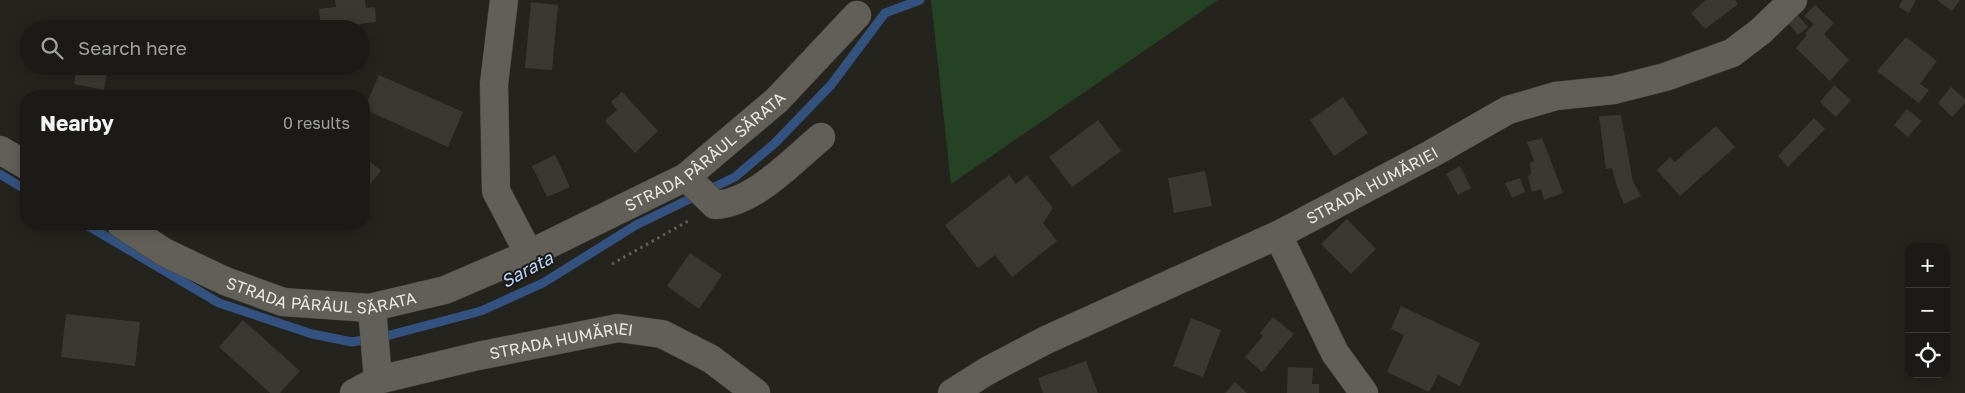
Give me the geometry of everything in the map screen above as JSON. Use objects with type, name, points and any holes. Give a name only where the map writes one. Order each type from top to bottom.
[{"type":"street","points":[[504,0],[494,84],[496,192],[529,254]]},
{"type":"street","name":"STRADA HUMĂRIEI","points":[[952,393],[987,371],[1046,340],[1278,235],[1431,154],[1508,110],[1556,96],[1614,90],[1664,77],[1732,53],[1761,31],[1793,0]]},
{"type":"street","name":"STRADA PÂRÂUL SĂRATA","points":[[130,230],[164,252],[225,281],[283,302],[371,314],[445,290],[529,254],[690,180],[777,100],[857,15]]},
{"type":"street","points":[[690,180],[713,204],[727,205],[742,199],[766,182],[821,137]]},
{"type":"street","points":[[0,150],[20,162]]},
{"type":"street","points":[[1278,235],[1335,353],[1364,393]]},
{"type":"street","points":[[371,314],[378,380]]},
{"type":"street","name":"STRADA HUMĂRIEI","points":[[354,393],[378,380],[478,356],[618,328],[662,334],[711,359],[756,393]]},
{"type":"path","points":[[612,264],[713,204]]},
{"type":"green space","points":[[931,0],[1218,0],[951,184]]},
{"type":"building","points":[[335,0],[365,0],[366,8],[375,7],[376,22],[370,23],[370,20],[320,20],[319,9],[336,7]]},
{"type":"building","points":[[1706,0],[1735,0],[1738,4],[1705,29],[1691,13]]},
{"type":"building","points":[[1902,0],[1916,0],[1909,13],[1899,7]]},
{"type":"building","points":[[1937,0],[1960,0],[1952,11]]},
{"type":"building","points":[[531,2],[558,5],[552,70],[525,68]]},
{"type":"building","points":[[1815,5],[1834,23],[1824,34],[1849,60],[1830,81],[1796,48],[1807,35],[1805,33],[1814,24],[1804,16]]},
{"type":"building","points":[[1793,10],[1808,27],[1798,35],[1784,18]]},
{"type":"building","points":[[1906,37],[1937,61],[1920,84],[1929,90],[1919,103],[1877,71]]},
{"type":"building","points":[[76,75],[106,75],[104,90],[74,84]]},
{"type":"building","points":[[379,75],[463,112],[448,147],[370,112],[370,95]]},
{"type":"building","points":[[1834,85],[1851,100],[1836,117],[1820,102]]},
{"type":"building","points":[[1951,87],[1965,99],[1965,103],[1952,117],[1938,103]]},
{"type":"building","points":[[622,92],[658,131],[635,153],[605,121],[617,110],[611,102]]},
{"type":"building","points":[[1343,97],[1368,133],[1334,156],[1310,120]]},
{"type":"building","points":[[1907,109],[1922,121],[1908,137],[1894,125]]},
{"type":"building","points":[[1621,115],[1633,182],[1641,196],[1624,204],[1612,168],[1606,169],[1599,116]]},
{"type":"building","points":[[1814,118],[1825,129],[1788,167],[1778,156]]},
{"type":"building","points":[[1098,120],[1121,151],[1072,187],[1049,157]]},
{"type":"building","points":[[1716,126],[1735,147],[1680,196],[1657,170],[1670,157],[1675,162]]},
{"type":"building","points":[[1542,138],[1563,193],[1544,200],[1541,189],[1532,192],[1528,177],[1531,174],[1530,163],[1534,161],[1527,142]]},
{"type":"building","points":[[555,155],[570,187],[547,197],[532,166]]},
{"type":"building","points":[[370,161],[381,171],[370,185]]},
{"type":"building","points":[[1460,166],[1471,188],[1458,195],[1446,174]]},
{"type":"building","points":[[1205,171],[1212,206],[1174,213],[1168,178]]},
{"type":"building","points":[[1009,175],[1016,184],[1027,175],[1053,208],[1043,223],[1057,241],[1012,277],[995,255],[978,268],[945,225]]},
{"type":"building","points":[[1520,178],[1525,192],[1512,198],[1505,183]]},
{"type":"building","points":[[1347,219],[1376,249],[1351,274],[1321,244]]},
{"type":"building","points":[[690,253],[722,275],[699,309],[667,286]]},
{"type":"building","points":[[1401,306],[1480,343],[1460,386],[1438,375],[1429,392],[1387,372],[1404,335],[1391,329]]},
{"type":"building","points":[[66,314],[140,322],[135,366],[61,357]]},
{"type":"building","points":[[1273,317],[1294,334],[1262,372],[1245,357],[1263,336],[1260,333]]},
{"type":"building","points":[[1191,318],[1221,330],[1203,377],[1173,366]]},
{"type":"building","points":[[243,320],[300,371],[280,393],[270,393],[219,347]]},
{"type":"building","points":[[1086,361],[1098,393],[1043,393],[1038,378]]},
{"type":"building","points":[[1288,367],[1313,368],[1312,384],[1319,384],[1319,393],[1287,393]]},
{"type":"building","points":[[1235,382],[1247,393],[1225,393]]},
{"type":"waterway","name":"Sarata","points":[[95,230],[219,303],[312,334],[352,342],[390,335],[481,311],[543,283],[636,225],[735,177],[775,143],[831,85],[885,13],[920,0]]},
{"type":"waterway","name":"Sarata","points":[[0,174],[20,186]]}]
